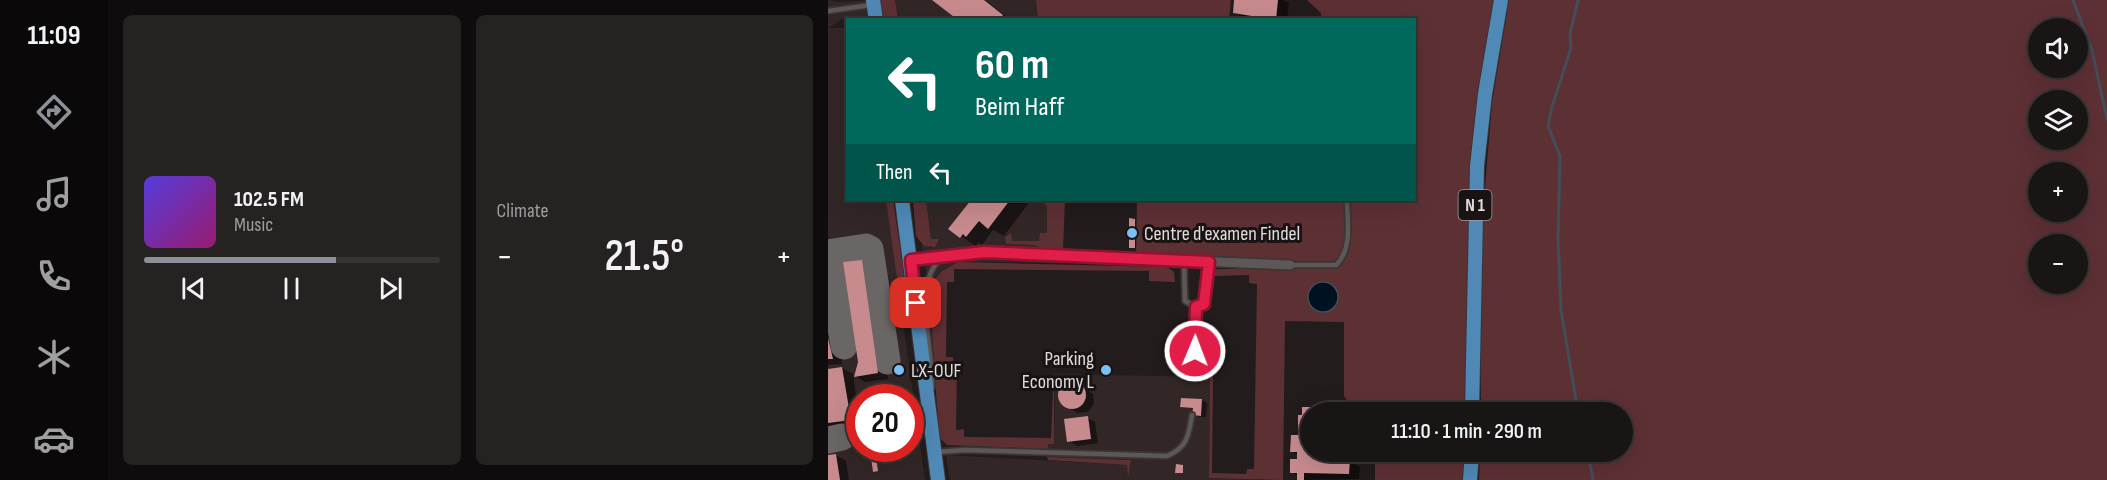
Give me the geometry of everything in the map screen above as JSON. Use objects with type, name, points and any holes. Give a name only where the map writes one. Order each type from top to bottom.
[{"type":"main road","name":"N 1","points":[[1472,402],[1477,166],[1485,94],[1501,0]]},
{"type":"main road","points":[[873,2],[876,18]]},
{"type":"main road","points":[[902,201],[938,480]]},
{"type":"main road","points":[[1470,480],[1471,462]]},
{"type":"street","points":[[911,260],[984,252],[1290,265]]},
{"type":"lane","points":[[828,11],[873,2]]},
{"type":"lane","points":[[1290,265],[1336,265],[1344,257],[1347,245],[1347,201]]},
{"type":"lane","points":[[930,419],[933,374],[926,281],[934,264],[946,255]]},
{"type":"lane","points":[[1184,262],[1183,296],[1185,302],[1196,307],[1204,304],[1206,298],[1209,262]]},
{"type":"lane","points":[[1195,364],[1196,307]]},
{"type":"lane","points":[[934,453],[965,450],[1167,456],[1180,451],[1192,415]]},
{"type":"shaded area","points":[[828,0],[839,2],[873,0],[876,18],[846,18],[829,28],[846,28],[846,201],[886,201],[912,384],[846,384],[846,462],[922,462],[925,480],[828,480]]},
{"type":"shaded area","points":[[879,0],[895,0],[898,18],[882,18]]},
{"type":"shaded area","points":[[895,0],[1036,0],[1038,18],[898,18]]},
{"type":"shaded area","points":[[1036,0],[1231,0],[1229,18],[1038,18]]},
{"type":"shaded area","points":[[1307,0],[1495,0],[1476,109],[1468,241],[1465,402],[1347,401],[1344,396],[1344,322],[1285,321],[1283,480],[1209,478],[1210,377],[1213,377],[1212,473],[1246,474],[1247,469],[1254,469],[1257,284],[1249,283],[1249,275],[1215,276],[1212,293],[1214,269],[1235,269],[1235,263],[1136,260],[1137,201],[1416,201],[1416,18],[1322,18],[1321,13]]},
{"type":"shaded area","points":[[1509,0],[2107,0],[2107,480],[1479,480],[1480,462],[1633,462],[1633,402],[1484,402],[1481,399],[1481,236],[1492,103]]},
{"type":"shaded area","points":[[886,201],[893,201],[907,294],[904,330]]},
{"type":"shaded area","points":[[913,201],[926,201],[931,239],[939,239],[935,247],[924,246],[916,236]]},
{"type":"shaded area","points":[[926,201],[1044,201],[1047,208],[1047,233],[1040,233],[1040,241],[1011,241],[1011,234],[1006,244],[1033,245],[1047,250],[1063,250],[1063,263],[958,262],[942,271],[929,286],[921,244],[932,248]]},
{"type":"shaded area","points":[[1044,201],[1065,201],[1063,250],[1047,250],[1033,245],[1006,244],[1005,237],[1011,233],[1012,241],[1039,241],[1040,233],[1047,233],[1047,208]]},
{"type":"shaded area","points":[[958,262],[1167,267],[1174,272],[1175,282],[1149,281],[1149,271],[954,269],[954,282],[947,282],[946,357],[953,357],[953,366],[957,366],[956,430],[964,429],[964,437],[1051,438],[1054,367],[1054,444],[1048,444],[1048,449],[947,445],[939,437],[929,286],[942,271]]},
{"type":"shaded area","points":[[1055,374],[1210,377],[1209,478],[1270,480],[950,480],[946,455],[1127,465],[1128,474],[1131,460],[1047,457],[1048,444],[1054,444]]},
{"type":"shaded area","points":[[1047,457],[1131,460],[1128,478],[1127,465],[1048,460]]},
{"type":"shaded area","points":[[1375,462],[1465,462],[1464,480],[1375,480]]},
{"type":"water","points":[[1323,282],[1334,286],[1338,297],[1334,308],[1323,312],[1312,308],[1308,297],[1312,286]]},
{"type":"building","points":[[932,0],[984,0],[1003,15],[1001,18],[974,18],[972,16],[971,18],[955,18]]},
{"type":"building","points":[[1234,0],[1278,0],[1276,18],[1233,13]]},
{"type":"building","points":[[970,201],[1009,201],[988,229],[979,221],[966,237],[963,234],[960,238],[948,229]]},
{"type":"building","name":"Centre d'examen Findel","points":[[1129,218],[1135,219],[1135,248],[1129,248]]},
{"type":"building","points":[[862,260],[878,373],[854,377],[858,362],[843,262]]},
{"type":"building","points":[[828,338],[833,359],[828,359]]},
{"type":"building","points":[[842,367],[846,391],[846,421],[828,423],[828,369]]},
{"type":"building","points":[[1072,381],[1082,385],[1086,395],[1082,405],[1072,409],[1062,405],[1058,395],[1062,385]]},
{"type":"building","points":[[1181,398],[1202,399],[1201,416],[1192,415],[1193,408],[1180,407]]},
{"type":"building","points":[[1298,415],[1300,415],[1300,462],[1350,462],[1349,474],[1304,473],[1304,480],[1297,480],[1297,473],[1290,473],[1290,459],[1297,459],[1297,452],[1290,452],[1291,435],[1298,435]]},
{"type":"building","points":[[1088,416],[1091,439],[1067,442],[1064,419]]},
{"type":"building","points":[[836,454],[840,480],[828,480],[828,455]]},
{"type":"building","points":[[872,462],[877,462],[878,471],[873,472]]},
{"type":"building","points":[[1176,464],[1183,465],[1183,473],[1175,473]]},
{"type":"waterway","points":[[1576,402],[1561,310],[1558,239],[1560,156],[1548,126],[1571,48],[1570,34],[1578,0]]},
{"type":"waterway","points":[[2073,0],[2092,50],[2107,119]]},
{"type":"waterway","points":[[1590,462],[1593,480]]},
{"type":"taxiway","points":[[828,253],[866,247],[870,249],[887,361]]},
{"type":"taxiway","points":[[828,254],[844,346]]},
{"type":"taxiway","points":[[828,440],[842,437]]},
{"type":"place","name":"Centre d'examen Findel","points":[[1132,233]]},
{"type":"place","name":"LX-OUF","points":[[899,370]]},
{"type":"place","name":"Parking Economy L","points":[[1106,370]]},
{"type":"route","points":[[916,303],[911,260],[946,255],[984,252],[1209,262],[1206,298],[1204,304],[1196,307],[1195,351]]}]
